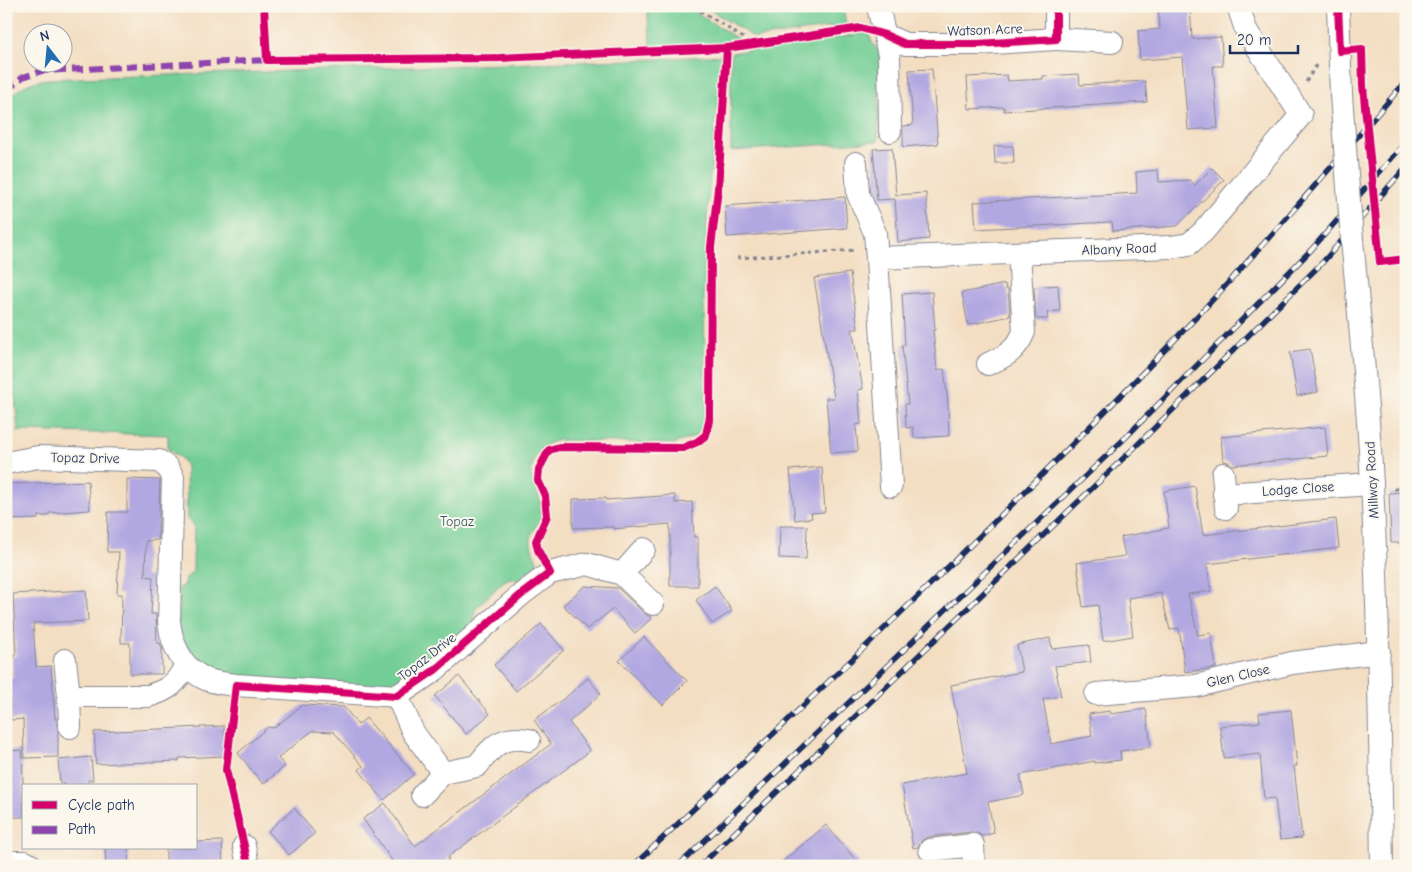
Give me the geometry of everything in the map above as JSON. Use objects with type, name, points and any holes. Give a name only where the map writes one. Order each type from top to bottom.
[{"type":"street","points":[[878,6],[889,55],[890,131]]},
{"type":"street","points":[[1056,6],[1056,38]]},
{"type":"street","name":"Albany Road","points":[[876,247],[1019,253],[1170,247],[1188,244],[1203,232],[1301,115],[1246,30],[1238,6]]},
{"type":"street","name":"Millway Road","points":[[1338,6],[1341,95],[1352,240],[1366,381],[1372,484],[1379,652],[1382,866]]},
{"type":"street","name":"Watson Acre","points":[[885,36],[905,44],[978,44],[1056,38],[1112,42]]},
{"type":"street","points":[[856,163],[858,194],[876,247],[891,486]]},
{"type":"street","points":[[988,364],[1007,355],[1020,343],[1024,332],[1019,253]]},
{"type":"street","name":"Topaz Drive","points":[[6,463],[38,457],[76,457],[159,461],[168,468],[173,476],[170,636],[186,666],[198,676],[212,682],[397,696],[435,670],[522,594],[550,573],[587,564],[622,574],[653,604]]},
{"type":"street","name":"Lodge Close","points":[[1224,492],[1372,484]]},
{"type":"street","points":[[622,574],[644,549]]},
{"type":"street","name":"Glen Close","points":[[1096,694],[1196,686],[1292,663],[1379,652]]},
{"type":"street","points":[[65,660],[70,727]]},
{"type":"street","points":[[69,696],[148,696],[160,692],[177,681],[186,666]]},
{"type":"street","name":"Topaz Drive","points":[[397,696],[413,732],[442,773]]},
{"type":"street","points":[[422,795],[442,773],[477,766],[493,747],[506,739],[529,740]]},
{"type":"street","points":[[930,850],[973,846],[974,866]]},
{"type":"street","points":[[6,862],[25,862],[32,866]]},
{"type":"path","points":[[693,6],[753,44]]},
{"type":"path","points":[[736,46],[763,42]]},
{"type":"path","points":[[737,258],[876,247]]},
{"type":"green space","points":[[647,6],[686,6],[741,41],[722,45],[651,48]]},
{"type":"green space","points":[[704,6],[843,6],[846,25],[755,38]]},
{"type":"green space","points":[[868,33],[873,44],[880,51],[878,141],[731,151],[731,53]]},
{"type":"green space","name":"Topaz","points":[[723,55],[707,213],[704,278],[706,418],[702,429],[694,437],[673,444],[559,440],[549,443],[542,448],[535,459],[531,474],[540,499],[541,508],[540,518],[531,538],[534,555],[538,563],[519,580],[510,578],[504,581],[475,610],[473,630],[406,678],[394,683],[375,686],[221,676],[194,660],[178,634],[179,587],[185,585],[185,579],[193,571],[194,525],[187,519],[186,466],[182,459],[168,449],[168,435],[18,431],[9,324],[6,253],[6,104],[10,98],[24,86],[47,79],[660,59]]},
{"type":"building","points":[[1158,6],[1190,6],[1192,39],[1221,37],[1223,66],[1213,66],[1218,128],[1188,130],[1182,57],[1140,60],[1138,31],[1160,29]]},
{"type":"building","points":[[932,69],[938,144],[903,147],[903,126],[913,125],[909,70]]},
{"type":"building","points":[[1079,74],[1080,85],[1145,81],[1147,102],[1004,111],[1004,107],[969,109],[967,77],[1007,75],[1008,81],[1043,79],[1043,76]]},
{"type":"building","points":[[994,146],[1013,146],[1014,163],[995,163]]},
{"type":"building","points":[[892,148],[896,195],[926,193],[929,239],[898,242],[895,199],[877,200],[873,149]]},
{"type":"building","points":[[1212,168],[1224,180],[1177,226],[1113,231],[1112,222],[976,229],[974,202],[1137,193],[1136,172],[1158,170],[1159,182],[1190,180],[1195,185]]},
{"type":"building","points":[[845,197],[847,228],[727,237],[725,206]]},
{"type":"building","points":[[850,273],[858,329],[852,329],[863,389],[858,390],[861,424],[856,425],[858,451],[831,453],[826,398],[834,398],[814,278]]},
{"type":"building","points":[[1005,284],[1006,289],[1008,289],[1010,316],[968,325],[962,293]]},
{"type":"building","points":[[1058,285],[1060,311],[1047,312],[1048,319],[1036,319],[1034,287]]},
{"type":"building","points":[[932,292],[937,370],[944,369],[949,436],[914,438],[913,427],[906,428],[905,404],[908,404],[902,345],[905,345],[902,294]]},
{"type":"building","points":[[1310,349],[1318,392],[1297,396],[1290,352]]},
{"type":"building","points":[[1325,427],[1328,456],[1232,465],[1223,461],[1221,437]]},
{"type":"building","points":[[822,467],[825,512],[811,513],[812,518],[795,520],[790,470]]},
{"type":"building","points":[[127,479],[160,480],[158,540],[146,541],[145,576],[153,577],[151,614],[156,614],[157,643],[160,643],[162,648],[162,674],[130,674],[130,643],[121,643],[122,594],[117,594],[119,552],[107,552],[108,512],[127,512]]},
{"type":"building","points":[[88,481],[90,510],[49,513],[49,516],[38,516],[38,519],[6,520],[6,484]]},
{"type":"building","points":[[1195,486],[1203,535],[1336,519],[1339,548],[1207,564],[1211,591],[1188,594],[1198,635],[1211,633],[1216,668],[1185,672],[1179,628],[1170,630],[1161,593],[1128,598],[1133,636],[1103,641],[1098,605],[1083,607],[1077,563],[1125,556],[1121,537],[1169,528],[1164,491]]},
{"type":"building","points":[[1406,492],[1406,543],[1391,543],[1389,493]]},
{"type":"building","points":[[675,495],[675,503],[692,502],[694,537],[698,537],[698,586],[670,586],[670,524],[613,529],[613,527],[573,528],[573,499],[606,498],[606,500]]},
{"type":"building","points":[[780,526],[807,526],[806,559],[779,558]]},
{"type":"building","points":[[585,586],[618,588],[644,613],[652,618],[635,633],[613,609],[587,629],[563,605]]},
{"type":"building","points":[[715,586],[732,611],[712,624],[696,600]]},
{"type":"building","points":[[86,590],[88,621],[33,623],[36,667],[51,666],[55,719],[57,719],[58,730],[58,757],[24,758],[23,719],[11,720],[8,687],[8,678],[13,678],[12,656],[16,656],[13,594]]},
{"type":"building","points":[[541,624],[564,650],[516,691],[494,665]]},
{"type":"building","points":[[644,637],[687,681],[663,705],[619,661]]},
{"type":"building","points":[[1050,638],[1052,649],[1089,645],[1091,662],[1055,666],[1061,696],[1043,699],[1051,744],[1092,736],[1089,714],[1110,711],[1111,714],[1146,709],[1151,747],[1120,751],[1121,760],[1095,763],[1095,761],[1020,775],[1024,795],[988,802],[994,833],[982,836],[971,832],[928,837],[922,840],[918,847],[913,848],[902,785],[967,773],[951,685],[1022,672],[1017,645]]},
{"type":"building","points":[[459,676],[490,714],[466,734],[435,696]]},
{"type":"building","points":[[588,678],[601,694],[569,722],[590,751],[448,857],[449,859],[440,866],[388,866],[393,862],[363,819],[385,803],[415,846],[551,744],[534,720]]},
{"type":"building","points":[[302,705],[344,707],[358,725],[366,718],[414,774],[384,800],[359,770],[363,766],[334,732],[312,731],[278,758],[285,766],[263,784],[238,753],[268,727],[274,728]]},
{"type":"building","points":[[1291,710],[1297,766],[1294,766],[1302,838],[1280,840],[1275,798],[1264,799],[1260,754],[1224,758],[1220,726],[1260,722],[1259,713]]},
{"type":"building","points":[[224,726],[225,756],[179,758],[179,761],[96,764],[94,732]]},
{"type":"building","points":[[22,750],[22,817],[6,817],[6,751]]},
{"type":"building","points":[[91,757],[93,780],[88,780],[88,784],[60,783],[58,760]]},
{"type":"building","points":[[294,808],[315,833],[289,855],[268,831]]},
{"type":"building","points":[[826,825],[861,866],[777,866]]},
{"type":"building","points":[[222,841],[223,866],[166,866],[166,850],[198,850],[198,842]]},
{"type":"building","points":[[105,850],[128,850],[129,866],[106,866]]},
{"type":"railway","points":[[633,866],[923,592],[1135,381],[1255,253],[1406,81]]},
{"type":"railway","points":[[678,866],[1122,441],[1311,250],[1406,142]]},
{"type":"railway","points":[[700,866],[1135,447],[1322,263],[1406,167]]},
{"type":"marked path","points":[[6,91],[23,77],[42,71],[267,60]]},
{"type":"marked path","points":[[6,358],[9,392],[6,404]]},
{"type":"cycle path","points":[[264,6],[267,60],[499,58],[727,48]]},
{"type":"cycle path","points":[[246,866],[247,860],[226,770],[236,685],[397,696],[435,670],[522,594],[550,573],[538,550],[536,541],[547,516],[545,496],[538,480],[539,469],[549,450],[559,447],[683,448],[697,442],[706,435],[710,416],[711,247],[718,189],[727,48],[861,28],[885,35],[905,44],[978,44],[1056,39],[1056,6]]},
{"type":"cycle path","points":[[1338,6],[1340,51],[1362,49],[1363,86],[1380,262],[1406,259]]}]
